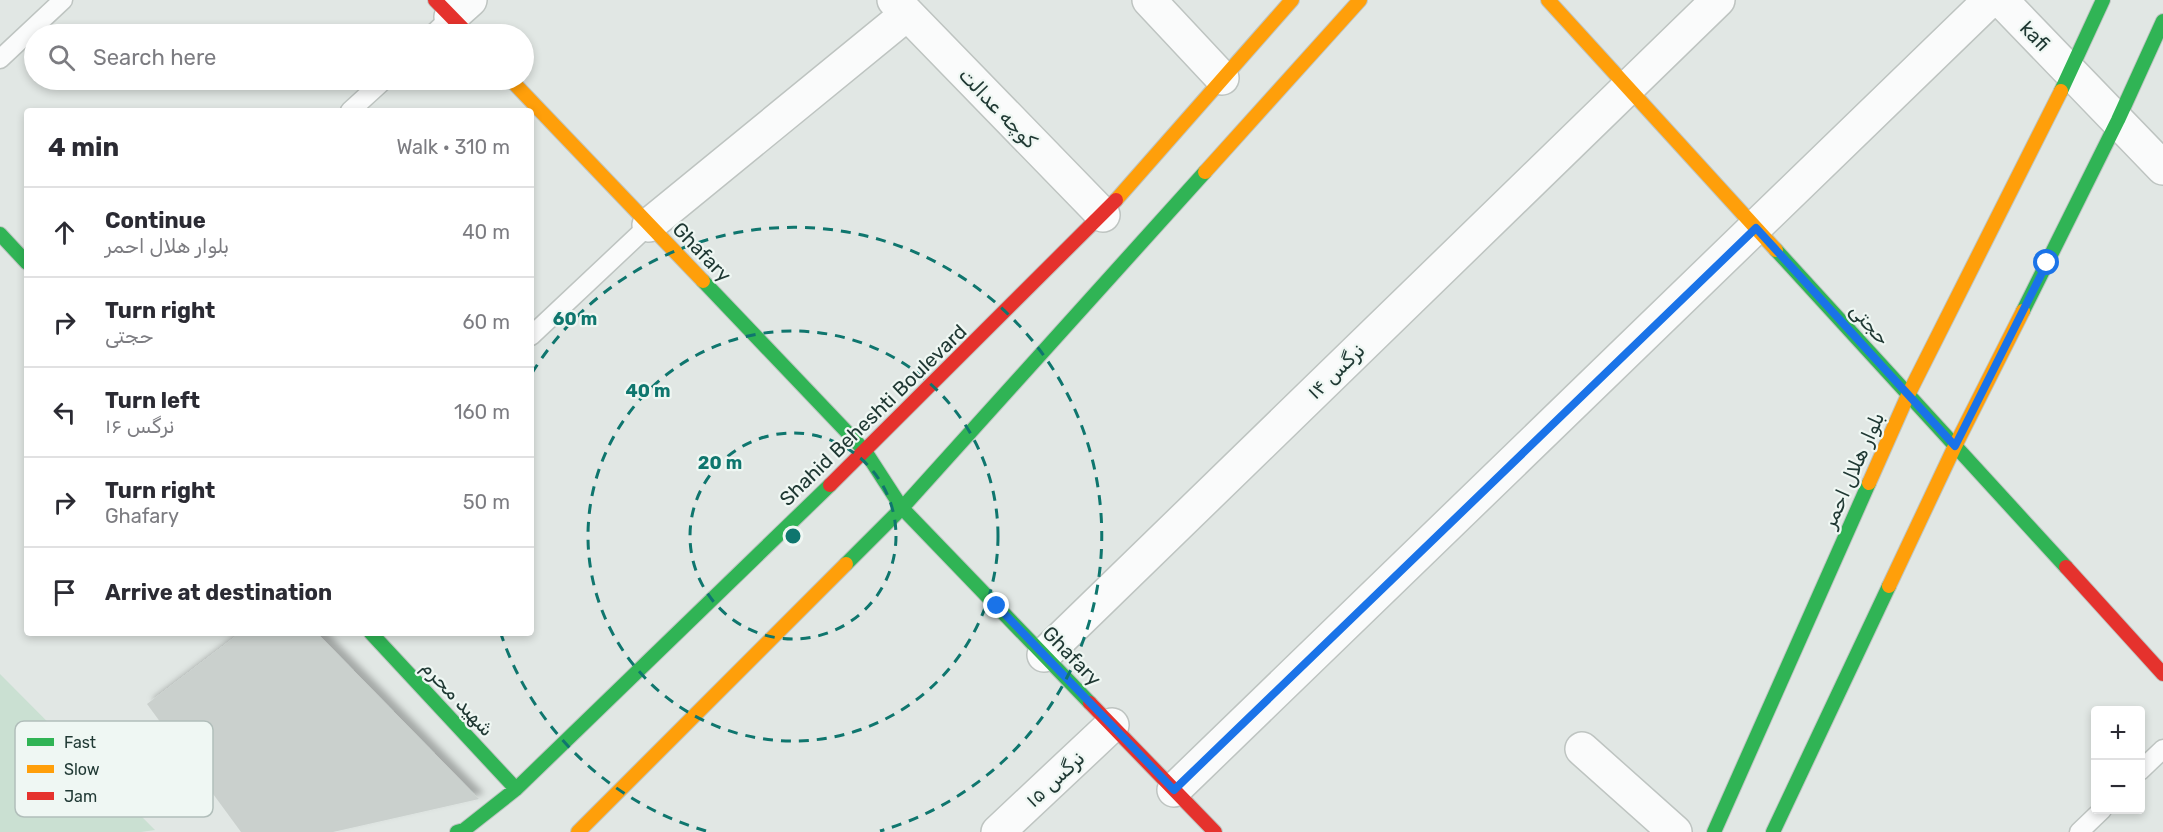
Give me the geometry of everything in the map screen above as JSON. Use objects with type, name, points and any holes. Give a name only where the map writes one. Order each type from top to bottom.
[{"type":"street","points":[[1149,0],[1222,78]]},
{"type":"street","name":"Shahid Beheshti Boulevard","points":[[457,832],[464,830],[516,789],[865,451],[1103,215],[1292,0]]},
{"type":"street","points":[[578,832],[902,508],[1360,0]]},
{"type":"street","name":"حجتی","points":[[1548,0],[2163,674]]},
{"type":"street","name":"نرگس ۱۴","points":[[1044,655],[1718,0]]},
{"type":"street","points":[[1174,790],[1990,0]]},
{"type":"street","name":"kafi","points":[[2001,0],[2118,120]]},
{"type":"street","name":"بلوار هلال احمر","points":[[1714,832],[1908,395],[2070,72],[2103,0]]},
{"type":"street","points":[[649,225],[901,7]]},
{"type":"street","name":"کوچه عدالت","points":[[901,7],[1103,215]]},
{"type":"street","points":[[1773,832],[1955,446],[2118,120],[2163,21]]},
{"type":"street","name":"Ghafary","points":[[521,90],[865,451],[902,508],[1215,832]]},
{"type":"street","points":[[2118,120],[2163,168]]},
{"type":"street","points":[[0,234],[24,260]]},
{"type":"street","name":"شهید محرم","points":[[374,636],[516,789]]},
{"type":"street","name":"نرگس ۱۵","points":[[998,832],[1112,725]]},
{"type":"street","points":[[1582,750],[1675,832]]},
{"type":"lane","points":[[37,24],[63,0]]},
{"type":"lane","points":[[0,59],[24,37]]},
{"type":"lane","points":[[353,108],[373,90]]},
{"type":"lane","points":[[534,333],[649,225]]},
{"type":"lane","points":[[2145,766],[2163,749]]},
{"type":"lane","points":[[2079,832],[2098,814]]},
{"type":"green space","points":[[0,674],[47,721],[15,721],[15,817],[142,817],[155,830],[141,832],[0,832]]},
{"type":"building","points":[[236,636],[320,636],[479,799],[333,832],[241,832],[213,794],[213,721],[159,721],[147,704]]},
{"type":"traffic: fast","points":[[2061,91],[2103,0]]},
{"type":"traffic: fast","points":[[2023,311],[2118,120],[2163,21]]},
{"type":"traffic: fast","points":[[846,564],[902,508],[1205,172]]},
{"type":"traffic: fast","points":[[0,234],[24,260]]},
{"type":"traffic: fast","points":[[1776,250],[2066,567]]},
{"type":"traffic: fast","points":[[703,281],[865,451],[902,508],[1090,703]]},
{"type":"traffic: fast","points":[[1714,832],[1869,483]]},
{"type":"traffic: fast","points":[[457,832],[464,830],[516,789],[830,485]]},
{"type":"traffic: fast","points":[[1773,832],[1889,586]]},
{"type":"traffic: fast","points":[[374,636],[516,789]]},
{"type":"traffic: slow","points":[[1116,200],[1292,0]]},
{"type":"traffic: slow","points":[[1205,172],[1360,0]]},
{"type":"traffic: slow","points":[[1548,0],[1776,250]]},
{"type":"traffic: slow","points":[[521,90],[703,281]]},
{"type":"traffic: slow","points":[[1869,483],[1908,395],[2061,91]]},
{"type":"traffic: slow","points":[[1889,586],[1955,446],[2023,311]]},
{"type":"traffic: slow","points":[[578,832],[846,564]]},
{"type":"traffic: jam","points":[[435,0],[458,24]]},
{"type":"traffic: jam","points":[[830,485],[1116,200]]},
{"type":"traffic: jam","points":[[2066,567],[2163,674]]},
{"type":"traffic: jam","points":[[1090,703],[1215,832]]},
{"type":"route","points":[[997,606],[1174,790],[1756,228],[1955,446],[2047,263]]}]
